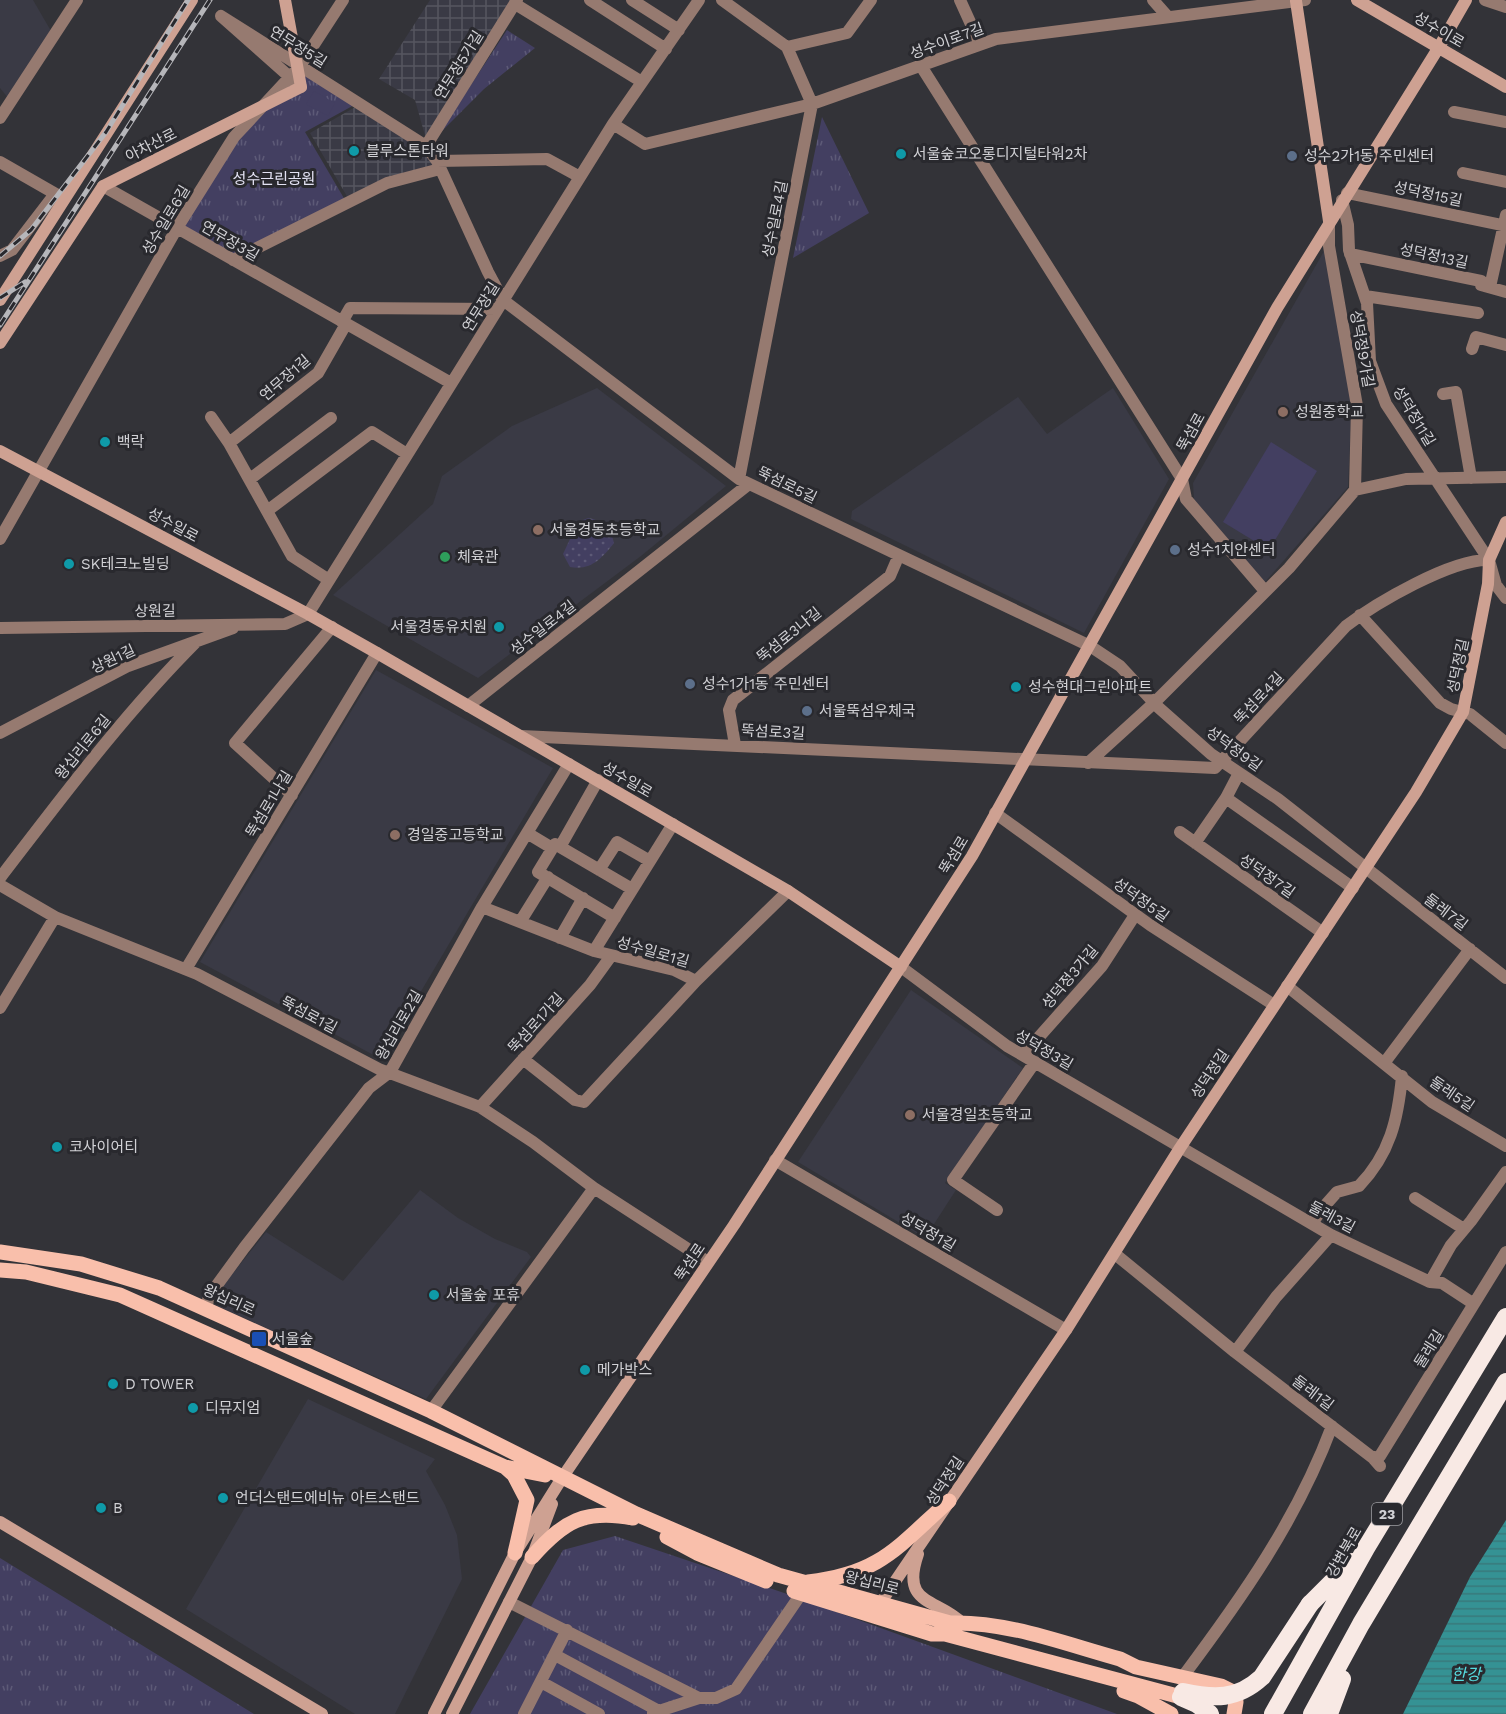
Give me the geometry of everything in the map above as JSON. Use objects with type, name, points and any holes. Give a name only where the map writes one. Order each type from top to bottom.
[{"type":"highway","name":"강변북로","points":[[1273,1714],[1366,1548],[1506,1317]]},
{"type":"highway","name":"23","points":[[1312,1714],[1366,1615],[1506,1382]]},
{"type":"highway","points":[[1181,1689],[1213,1698],[1235,1695],[1252,1687],[1262,1677],[1310,1604],[1366,1548]]},
{"type":"highway","points":[[1329,1714],[1366,1615]]},
{"type":"highway","points":[[1181,1689],[1210,1714]]},
{"type":"main road","name":"아차산로","points":[[0,300],[60,197],[192,0]]},
{"type":"main road","points":[[285,0],[301,87]]},
{"type":"main road","name":"성수이로","points":[[1357,0],[1506,87]]},
{"type":"main road","name":"뚝섬로","points":[[434,1714],[515,1553],[562,1478],[708,1262],[902,967],[995,813],[1277,308],[1466,0]]},
{"type":"main road","points":[[1300,1],[1329,221]]},
{"type":"main road","name":"아차산로","points":[[103,186],[301,87]]},
{"type":"main road","points":[[0,343],[103,186]]},
{"type":"main road","name":"성수일로","points":[[0,451],[332,627],[788,891],[902,967]]},
{"type":"main road","name":"성덕정길","points":[[876,1609],[1066,1330],[1180,1148],[1366,870],[1416,792],[1463,712],[1488,584],[1489,560],[1506,522]]},
{"type":"main road","name":"왕십리로","points":[[0,1252],[81,1264],[159,1288],[431,1412],[636,1514],[800,1588]]},
{"type":"main road","name":"왕십리로","points":[[0,1270],[26,1272],[120,1295],[505,1467],[562,1478],[697,1553],[800,1588],[876,1609],[950,1623],[962,1623],[975,1635],[988,1642]]},
{"type":"main road","points":[[505,1467],[514,1474],[528,1500],[515,1553]]},
{"type":"main road","name":"뚝섬로","points":[[452,1714],[532,1557],[562,1478]]},
{"type":"main road","points":[[800,1588],[857,1572],[882,1562],[950,1502]]},
{"type":"main road","points":[[532,1557],[553,1534],[574,1519],[614,1515],[634,1518]]},
{"type":"main road","points":[[0,1522],[322,1714]]},
{"type":"main road","points":[[923,1540],[913,1569],[916,1588],[929,1604],[953,1614],[962,1623],[972,1622],[1001,1627],[1181,1689],[1229,1688],[1235,1693],[1234,1714]]},
{"type":"main road","name":"왕십리로","points":[[876,1609],[932,1634],[945,1634],[988,1642],[1181,1689]]},
{"type":"main road","points":[[932,1634],[942,1641],[1133,1694],[1171,1714]]},
{"type":"street","points":[[0,118],[77,0]]},
{"type":"street","name":"성수일로6길","points":[[1,534],[177,228],[234,137],[300,66],[343,0]]},
{"type":"street","points":[[590,0],[666,49]]},
{"type":"street","points":[[632,0],[679,30]]},
{"type":"street","name":"연무장길","points":[[308,614],[613,124],[699,0]]},
{"type":"street","points":[[722,0],[787,47],[812,104]]},
{"type":"street","points":[[787,47],[847,33],[871,0]]},
{"type":"street","points":[[960,0],[980,44]]},
{"type":"street","points":[[1153,0],[1168,17]]},
{"type":"street","points":[[1485,0],[1506,7]]},
{"type":"street","name":"성수이로7길","points":[[613,124],[645,144],[812,104],[996,39],[1300,1]]},
{"type":"street","points":[[516,2],[642,82]]},
{"type":"street","name":"연무장5가길","points":[[426,146],[516,2]]},
{"type":"street","name":"연무장5길","points":[[301,87],[221,16],[426,146],[438,165],[488,272],[500,304]]},
{"type":"street","points":[[921,66],[1182,479],[1186,499],[1265,591]]},
{"type":"street","name":"성수일로4길","points":[[468,706],[744,481],[812,104]]},
{"type":"street","points":[[1454,112],[1506,122]]},
{"type":"street","points":[[233,260],[387,183],[438,165],[547,159],[580,177]]},
{"type":"street","points":[[0,162],[60,197]]},
{"type":"street","name":"성덕정15길","points":[[1463,173],[1506,182]]},
{"type":"street","name":"연무장3길","points":[[103,186],[452,383]]},
{"type":"street","name":"성덕정15길","points":[[1345,196],[1505,222],[1490,287]]},
{"type":"street","name":"성덕정11길","points":[[1345,196],[1350,254],[1365,296],[1370,361],[1386,404],[1489,560],[1496,585],[1506,598]]},
{"type":"street","name":"아차산로","points":[[0,256],[12,250],[60,197]]},
{"type":"street","name":"성덕정9가길","points":[[1329,221],[1329,246],[1357,406],[1355,490]]},
{"type":"street","name":"성덕정13길","points":[[1350,254],[1482,281],[1481,285],[1506,292]]},
{"type":"street","points":[[1365,296],[1478,313]]},
{"type":"street","points":[[344,323],[350,308],[500,304]]},
{"type":"street","name":"뚝섬로5길","points":[[500,304],[744,481],[1090,646]]},
{"type":"street","name":"연무장1길","points":[[229,443],[318,373],[344,323]]},
{"type":"street","points":[[1472,349],[1476,337],[1506,345]]},
{"type":"street","points":[[1443,394],[1456,392],[1471,478]]},
{"type":"street","points":[[211,417],[229,443],[292,556],[329,580]]},
{"type":"street","points":[[250,480],[331,418]]},
{"type":"street","points":[[267,511],[372,432],[407,454]]},
{"type":"street","points":[[1088,763],[1154,703],[1289,568],[1355,490],[1406,479],[1506,477]]},
{"type":"street","name":"뚝섬로4길","points":[[1221,761],[1346,626],[1360,615],[1411,587],[1453,568],[1476,560],[1489,560]]},
{"type":"street","name":"뚝섬로3나길","points":[[735,745],[729,711],[733,700],[890,576],[896,562]]},
{"type":"street","name":"상원길","points":[[0,628],[285,624],[308,614]]},
{"type":"street","points":[[1360,615],[1440,703],[1479,719],[1506,743]]},
{"type":"street","name":"상원1길","points":[[0,734],[128,666],[244,624]]},
{"type":"street","points":[[292,795],[235,742],[332,627]]},
{"type":"street","name":"왕십리로6길","points":[[0,878],[101,746],[156,681],[197,640]]},
{"type":"street","name":"성덕정9길","points":[[1090,646],[1120,666],[1154,703],[1221,761],[1278,799],[1366,870]]},
{"type":"street","name":"뚝섬로1나길","points":[[186,969],[377,653]]},
{"type":"street","name":"뚝섬로3길","points":[[520,736],[1024,761]]},
{"type":"street","points":[[1024,761],[1215,768],[1221,761]]},
{"type":"street","name":"왕십리로2길","points":[[206,1309],[209,1296],[244,1248],[369,1088],[390,1072],[482,907],[569,764]]},
{"type":"street","points":[[1194,843],[1226,798],[1239,773]]},
{"type":"street","points":[[598,780],[556,848],[538,872],[615,918]]},
{"type":"street","points":[[1226,798],[1353,888]]},
{"type":"street","name":"성덕정5길","points":[[995,813],[1135,915],[1274,1005]]},
{"type":"street","points":[[594,951],[673,824]]},
{"type":"street","name":"성덕정7길","points":[[1180,832],[1323,933]]},
{"type":"street","points":[[527,833],[632,889]]},
{"type":"street","points":[[599,870],[617,842],[650,861]]},
{"type":"street","name":"둘레7길","points":[[1366,870],[1506,978]]},
{"type":"street","points":[[520,922],[548,877]]},
{"type":"street","name":"뚝섬로1길","points":[[0,885],[56,917],[186,969],[379,1069],[480,1107],[533,1142],[594,1188],[708,1262]]},
{"type":"street","name":"성수일로1길","points":[[482,907],[594,951],[674,970],[696,981],[788,891]]},
{"type":"street","points":[[560,938],[583,898]]},
{"type":"street","name":"성덕정3가길","points":[[1023,1055],[1102,966],[1135,915]]},
{"type":"street","points":[[0,1008],[56,917]]},
{"type":"street","points":[[1385,1062],[1470,949]]},
{"type":"street","name":"뚝섬로1가길","points":[[480,1107],[590,985],[611,956]]},
{"type":"street","name":"성덕정3길","points":[[902,967],[1007,1046],[1180,1148]]},
{"type":"street","points":[[523,1059],[575,1100],[584,1102],[696,981]]},
{"type":"street","name":"둘레5길","points":[[1287,986],[1385,1062],[1432,1102],[1506,1146]]},
{"type":"street","points":[[997,1210],[953,1180],[1035,1062]]},
{"type":"street","points":[[1312,1224],[1337,1192],[1359,1186],[1390,1144],[1400,1106],[1402,1076]]},
{"type":"street","name":"둘레3길","points":[[1180,1148],[1331,1235],[1430,1282],[1442,1283],[1474,1304]]},
{"type":"street","name":"성덕정1길","points":[[775,1160],[1066,1330]]},
{"type":"street","points":[[1430,1282],[1439,1262],[1506,1172]]},
{"type":"street","points":[[431,1412],[594,1188]]},
{"type":"street","points":[[1415,1198],[1464,1229]]},
{"type":"street","points":[[1235,1352],[1276,1297],[1331,1235]]},
{"type":"street","name":"둘레길","points":[[1377,1462],[1506,1252]]},
{"type":"street","name":"둘레1길","points":[[1114,1254],[1235,1352],[1377,1462]]},
{"type":"street","points":[[1181,1689],[1264,1563],[1300,1500],[1332,1426]]},
{"type":"street","points":[[555,1654],[654,1712],[699,1698],[716,1698],[736,1689],[800,1588]]},
{"type":"street","points":[[509,1602],[699,1698]]},
{"type":"street","points":[[526,1713],[567,1630]]},
{"type":"street","points":[[541,1682],[599,1714]]},
{"type":"shaded area","points":[[0,0],[33,0],[51,31],[9,99],[0,88]]},
{"type":"shaded area","points":[[430,0],[516,0],[426,139],[415,100],[379,79]]},
{"type":"shaded area","points":[[357,106],[422,148],[435,167],[348,198],[310,133]]},
{"type":"shaded area","points":[[1324,251],[1349,374],[1351,419],[1348,487],[1264,583],[1194,500],[1193,483]]},
{"type":"shaded area","name":"서울경동초등학교","points":[[597,388],[726,486],[641,556],[478,678],[333,595],[433,504],[442,476],[512,426]]},
{"type":"shaded area","points":[[1113,388],[1169,479],[1084,633],[851,519],[852,511],[1018,397],[1047,434]]},
{"type":"shaded area","name":"경일중고등학교","points":[[376,670],[553,768],[381,1059],[200,962]]},
{"type":"shaded area","name":"서울경일초등학교","points":[[911,990],[1023,1068],[945,1183],[956,1190],[925,1238],[798,1162]]},
{"type":"shaded area","points":[[420,1190],[458,1218],[495,1239],[527,1252],[531,1257],[426,1399],[217,1306],[221,1288],[266,1232],[343,1281]]},
{"type":"shaded area","points":[[308,1399],[435,1459],[426,1471],[445,1505],[457,1535],[462,1579],[395,1714],[355,1714],[186,1609]]},
{"type":"green space","points":[[507,30],[535,48],[484,89],[438,135]]},
{"type":"green space","name":"성수근린공원","points":[[300,70],[356,104],[305,132],[345,200],[234,254],[184,226],[238,140]]},
{"type":"green space","points":[[314,91],[335,103],[328,116],[306,104]]},
{"type":"green space","points":[[822,117],[869,213],[793,258]]},
{"type":"green space","points":[[1271,442],[1317,471],[1269,550],[1223,522]]},
{"type":"green space","points":[[588,518],[605,526],[611,533],[614,543],[590,565],[570,567],[563,554],[578,522]]},
{"type":"green space","points":[[615,1536],[790,1595],[1117,1714],[470,1714],[563,1550]]},
{"type":"green space","points":[[0,1558],[254,1714],[0,1714]]},
{"type":"water","name":"한강","points":[[1506,1520],[1506,1714],[1403,1714],[1470,1577]]},
{"type":"railway","points":[[0,256],[31,230],[106,132],[188,0]]},
{"type":"railway","points":[[0,325],[210,0]]},
{"type":"railway","points":[[0,298],[25,282]]},
{"type":"place","name":"블루스톤타워","points":[[354,151]]},
{"type":"place","name":"서울숲코오롱디지털타워2차","points":[[901,154]]},
{"type":"place","name":"성수2가1동 주민센터","points":[[1292,156]]},
{"type":"place","name":"성원중학교","points":[[1283,412]]},
{"type":"place","name":"백락","points":[[105,442]]},
{"type":"place","name":"서울경동초등학교","points":[[538,530]]},
{"type":"place","name":"성수1치안센터","points":[[1175,550]]},
{"type":"place","name":"체육관","points":[[445,557]]},
{"type":"place","name":"SK테크노빌딩","points":[[69,564]]},
{"type":"place","name":"서울경동유치원","points":[[499,627]]},
{"type":"place","name":"성수1가1동 주민센터","points":[[690,684]]},
{"type":"place","name":"성수현대그린아파트","points":[[1016,687]]},
{"type":"place","name":"서울뚝섬우체국","points":[[807,711]]},
{"type":"place","name":"경일중고등학교","points":[[395,835]]},
{"type":"place","name":"서울경일초등학교","points":[[910,1115]]},
{"type":"place","name":"코사이어티","points":[[57,1147]]},
{"type":"place","name":"서울숲 포휴","points":[[434,1295]]},
{"type":"place","name":"서울숲","points":[[259,1339]]},
{"type":"place","name":"메가박스","points":[[585,1370]]},
{"type":"place","name":"D TOWER","points":[[113,1384]]},
{"type":"place","name":"디뮤지엄","points":[[193,1408]]},
{"type":"place","name":"언더스탠드에비뉴 아트스탠드","points":[[223,1498]]},
{"type":"place","name":"B","points":[[101,1508]]}]
